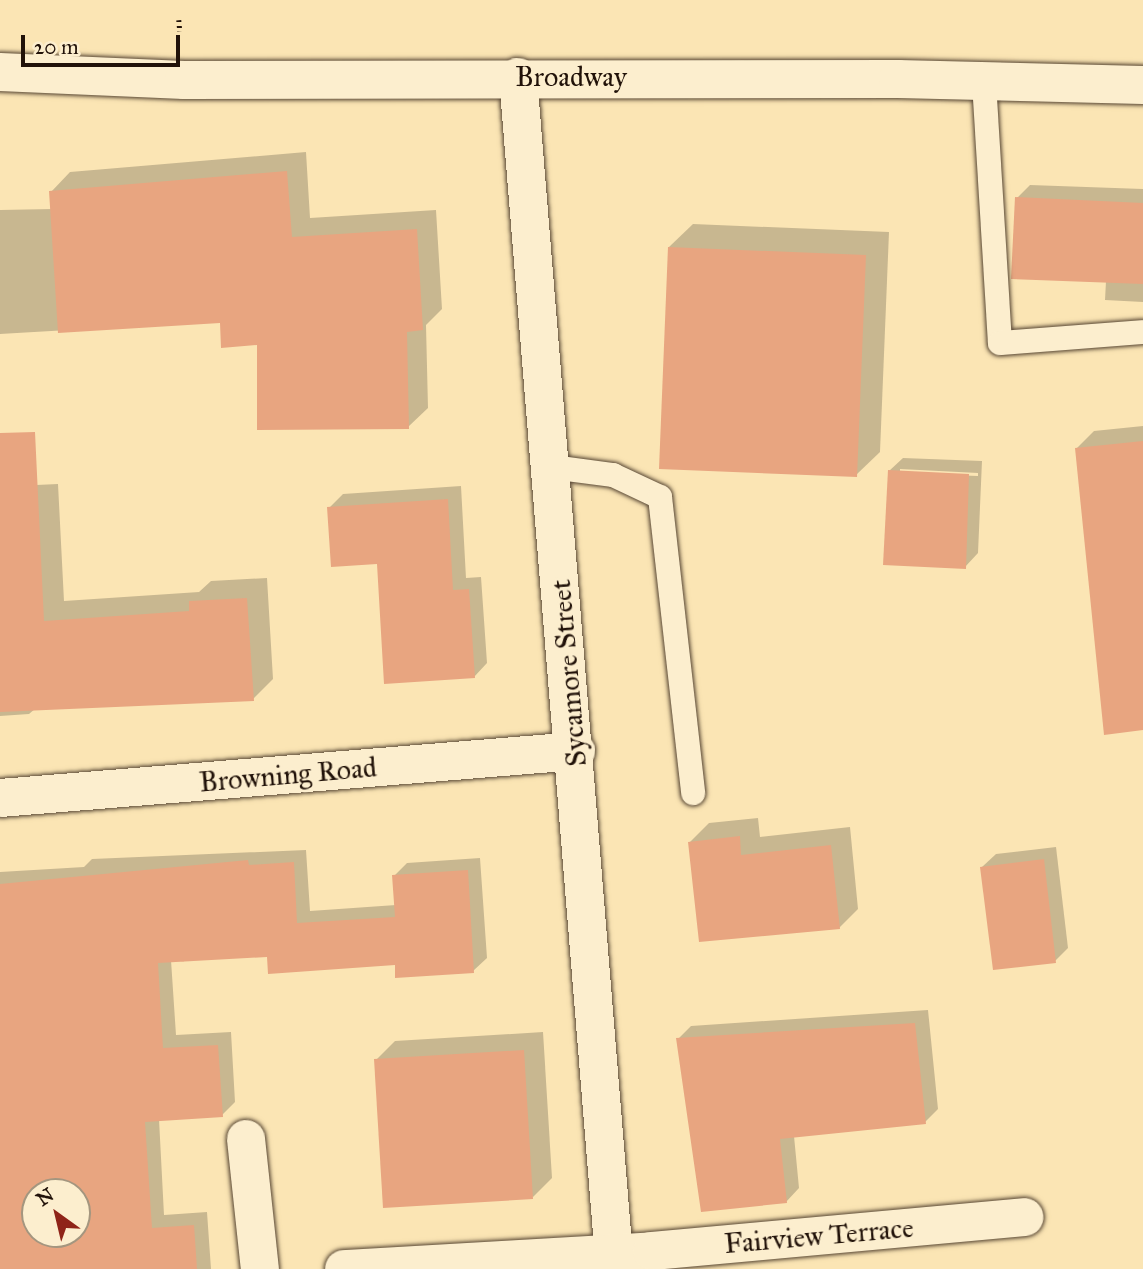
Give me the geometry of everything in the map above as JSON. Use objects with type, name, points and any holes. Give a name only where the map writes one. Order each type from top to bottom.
[{"type":"street","name":"Broadway","points":[[0,72],[184,80],[518,77],[1143,85]]},
{"type":"street","name":"Sycamore Street","points":[[518,77],[576,751],[614,1260]]},
{"type":"street","name":"Browning Road","points":[[0,798],[576,751]]},
{"type":"street","points":[[246,1139],[260,1269]]},
{"type":"street","name":"Fairview Terrace","points":[[344,1269],[614,1260],[1024,1217]]},
{"type":"lane","points":[[984,82],[1000,343],[1143,332]]},
{"type":"lane","points":[[552,467],[613,475],[660,497],[693,793]]},
{"type":"building","points":[[287,171],[292,237],[417,229],[423,330],[407,332],[409,429],[257,430],[257,345],[221,348],[220,323],[58,333],[49,191]]},
{"type":"building","points":[[1015,197],[1143,203],[1143,284],[1011,279]]},
{"type":"building","points":[[668,247],[866,255],[857,477],[659,469]]},
{"type":"building","points":[[35,432],[44,621],[189,611],[189,601],[247,598],[254,701],[0,712],[0,433]]},
{"type":"building","points":[[1143,441],[1143,730],[1104,735],[1075,448]]},
{"type":"building","points":[[888,470],[969,474],[966,569],[883,565]]},
{"type":"building","points":[[448,499],[453,590],[469,589],[475,678],[384,684],[377,564],[331,567],[327,507]]},
{"type":"building","points":[[740,836],[741,855],[831,845],[840,929],[699,942],[688,842]]},
{"type":"building","points":[[1044,859],[1056,963],[993,970],[980,867]]},
{"type":"building","points":[[248,860],[249,865],[294,862],[297,923],[395,917],[392,875],[468,870],[474,973],[395,978],[395,965],[268,974],[267,957],[158,963],[163,1048],[218,1045],[223,1117],[145,1122],[152,1228],[194,1225],[197,1269],[0,1269],[0,884]]},
{"type":"building","points":[[915,1023],[926,1124],[780,1139],[787,1203],[701,1212],[676,1038]]},
{"type":"building","points":[[524,1050],[533,1199],[383,1208],[374,1059]]}]
